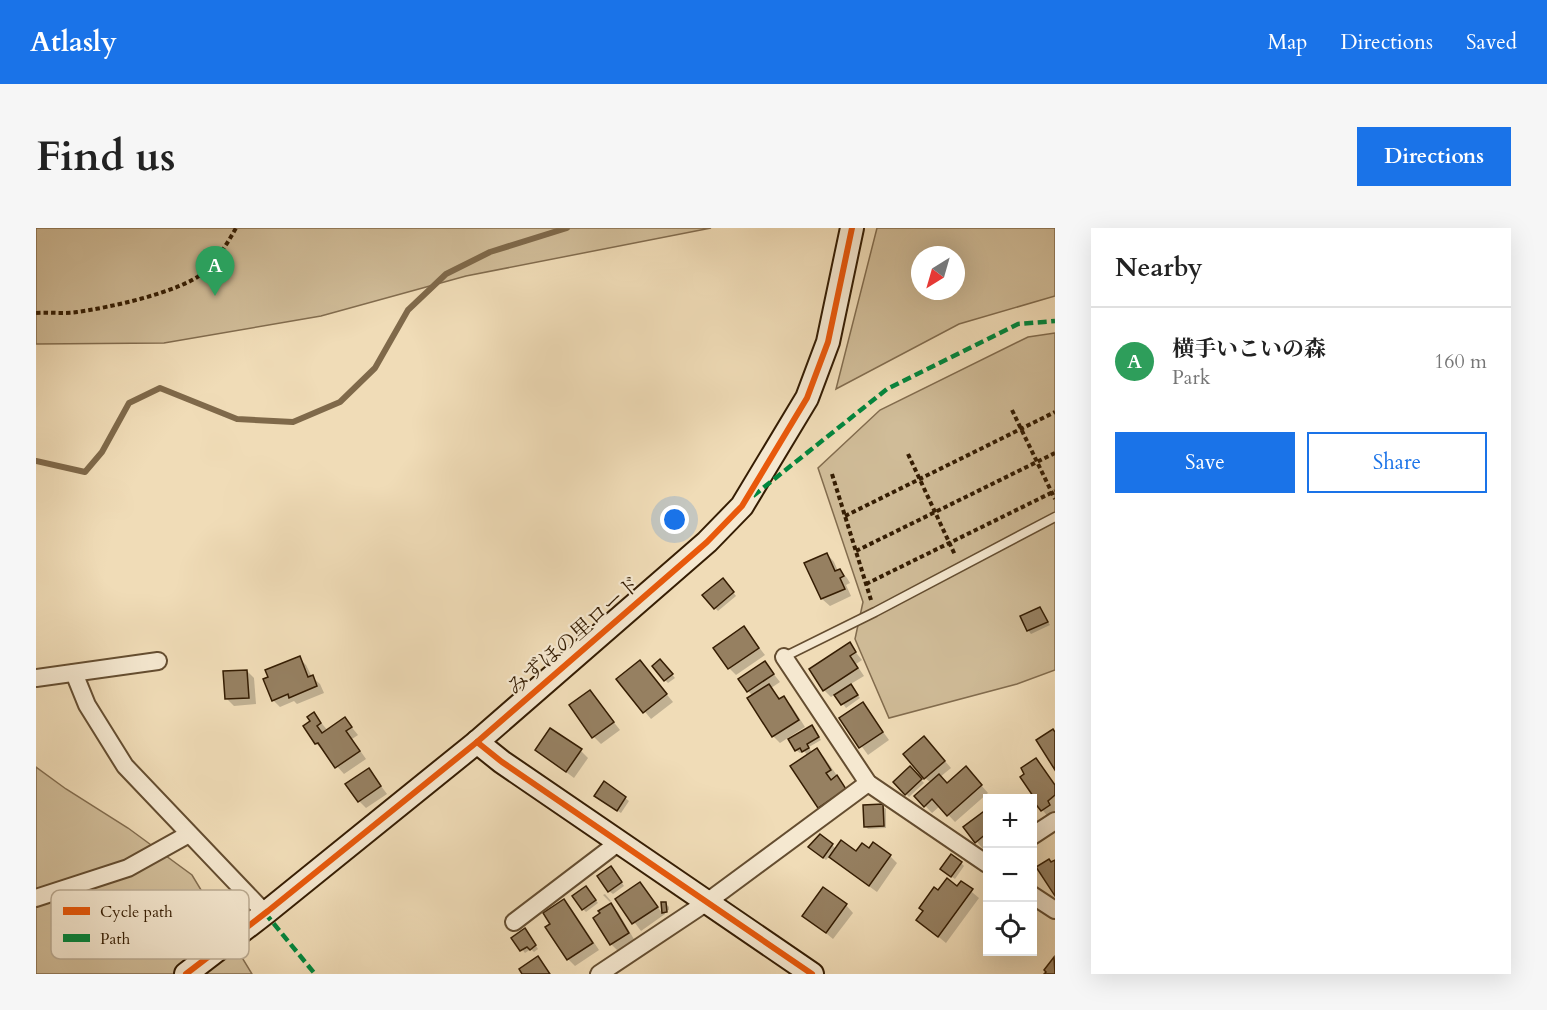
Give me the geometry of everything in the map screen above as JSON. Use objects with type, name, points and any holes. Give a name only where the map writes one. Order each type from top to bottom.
[{"type":"street","name":"みずほの里ロード","points":[[249,925],[477,742],[707,542],[742,506],[807,398],[828,342],[852,228]]},
{"type":"street","points":[[784,657],[868,783],[983,861]]},
{"type":"street","points":[[36,678],[158,662]]},
{"type":"street","points":[[74,673],[87,705],[125,766],[243,890]]},
{"type":"street","points":[[477,742],[502,762],[812,974]]},
{"type":"street","points":[[599,974],[707,902],[868,783]]},
{"type":"street","points":[[1037,833],[1055,821]]},
{"type":"street","points":[[60,890],[128,867],[189,834]]},
{"type":"street","points":[[514,921],[619,842]]},
{"type":"street","points":[[36,898],[51,893]]},
{"type":"street","points":[[249,896],[265,913]]},
{"type":"street","points":[[1037,897],[1055,910]]},
{"type":"street","name":"みずほの里ロード","points":[[186,974],[205,959]]},
{"type":"lane","points":[[784,657],[1055,517]]},
{"type":"path","points":[[36,313],[77,312],[176,288],[202,274],[226,247],[236,228]]},
{"type":"path","points":[[1012,410],[1036,462],[1054,492],[1055,499]]},
{"type":"path","points":[[845,516],[1055,412]]},
{"type":"path","points":[[856,551],[1055,453]]},
{"type":"path","points":[[908,454],[962,566]]},
{"type":"path","points":[[832,474],[875,612]]},
{"type":"path","points":[[866,584],[1054,492]]},
{"type":"shaded area","points":[[36,228],[711,228],[466,276],[321,316],[164,343],[36,344]]},
{"type":"shaded area","points":[[877,228],[1055,228],[1055,296],[959,324],[836,389]]},
{"type":"shaded area","points":[[1055,333],[1055,670],[1017,684],[889,718],[855,639],[863,602],[818,468],[880,410],[1028,337]]},
{"type":"shaded area","points":[[36,767],[128,828],[192,875],[201,890],[51,890],[51,959],[243,959],[252,974],[36,974]]},
{"type":"building","points":[[827,553],[835,571],[840,569],[844,576],[840,578],[845,589],[821,599],[804,563]]},
{"type":"building","points":[[723,578],[734,592],[714,609],[702,595]]},
{"type":"building","points":[[1040,607],[1048,622],[1027,631],[1020,616]]},
{"type":"building","points":[[744,626],[759,648],[728,669],[713,648]]},
{"type":"building","points":[[850,642],[856,652],[850,656],[858,668],[823,691],[809,669]]},
{"type":"building","points":[[300,656],[308,677],[313,675],[317,686],[289,698],[288,694],[272,701],[263,679],[268,677],[265,670]]},
{"type":"building","points":[[660,659],[673,674],[664,681],[652,666]]},
{"type":"building","points":[[640,660],[667,694],[643,713],[616,679]]},
{"type":"building","points":[[765,661],[774,674],[747,692],[738,679]]},
{"type":"building","points":[[247,670],[249,698],[225,699],[223,671]]},
{"type":"building","points":[[769,684],[779,699],[784,696],[799,720],[772,737],[747,698]]},
{"type":"building","points":[[851,684],[858,695],[841,705],[834,695]]},
{"type":"building","points":[[590,690],[614,722],[592,738],[569,705]]},
{"type":"building","points":[[863,702],[883,732],[859,748],[839,718]]},
{"type":"building","points":[[314,712],[321,723],[317,726],[322,733],[345,717],[352,727],[346,731],[360,751],[335,768],[303,726],[310,721],[307,717]]},
{"type":"building","points":[[812,725],[819,737],[807,744],[809,748],[802,752],[800,748],[795,751],[788,739]]},
{"type":"building","points":[[550,728],[582,749],[566,772],[535,750]]},
{"type":"building","points":[[1053,729],[1055,732],[1055,770],[1036,740]]},
{"type":"building","points":[[924,736],[945,761],[924,779],[903,754]]},
{"type":"building","points":[[817,748],[831,770],[826,773],[831,780],[837,775],[846,789],[818,808],[790,766]]},
{"type":"building","points":[[1036,758],[1055,785],[1055,795],[1048,801],[1050,805],[1041,811],[1037,806],[1037,794],[1032,794],[1020,777],[1024,774],[1021,768]]},
{"type":"building","points":[[910,766],[922,779],[905,795],[893,782]]},
{"type":"building","points":[[966,766],[982,785],[947,816],[932,799],[924,807],[914,796],[939,774],[947,783]]},
{"type":"building","points":[[369,768],[381,786],[358,802],[345,784]]},
{"type":"building","points":[[604,781],[626,797],[617,811],[594,796]]},
{"type":"building","points":[[883,804],[884,826],[864,827],[863,805]]},
{"type":"building","points":[[983,812],[983,836],[975,843],[963,827]]},
{"type":"building","points":[[820,834],[833,844],[823,858],[808,847]]},
{"type":"building","points":[[841,840],[856,851],[862,843],[869,848],[873,842],[891,855],[869,886],[829,857]]},
{"type":"building","points":[[951,854],[962,862],[951,877],[940,869]]},
{"type":"building","points":[[1049,859],[1051,862],[1055,860],[1055,896],[1037,869]]},
{"type":"building","points":[[611,866],[622,882],[608,892],[597,876]]},
{"type":"building","points":[[947,878],[957,886],[961,881],[973,889],[938,937],[916,920],[923,911],[919,908],[934,887],[938,890]]},
{"type":"building","points":[[640,882],[658,907],[632,924],[615,899]]},
{"type":"building","points":[[586,886],[596,900],[582,910],[572,896]]},
{"type":"building","points":[[823,887],[847,904],[826,933],[802,916]]},
{"type":"building","points":[[564,899],[593,943],[567,960],[545,927],[550,924],[543,913]]},
{"type":"building","points":[[661,902],[666,902],[667,912],[662,913]]},
{"type":"building","points":[[611,903],[629,933],[610,945],[593,918],[600,913],[598,911]]},
{"type":"building","points":[[525,928],[536,945],[530,950],[527,947],[520,951],[511,938]]},
{"type":"building","points":[[538,956],[550,974],[522,974],[519,969]]},
{"type":"building","points":[[1054,957],[1055,974],[1044,974],[1046,972],[1044,970]]},
{"type":"waterway","points":[[36,461],[85,472],[102,452],[129,403],[160,388],[237,419],[293,422],[340,402],[375,368],[408,310],[446,274],[490,252],[567,228]]},
{"type":"marked path","points":[[753,496],[887,389],[1018,324],[1055,321]]},
{"type":"marked path","points":[[265,913],[315,974]]},
{"type":"cycle path","points":[[249,926],[477,742],[707,542],[742,506],[807,398],[828,342],[852,228]]},
{"type":"cycle path","points":[[477,742],[502,762],[812,974]]},
{"type":"cycle path","points":[[186,974],[206,959]]},
{"type":"place","name":"横手いこいの森","points":[[215,296]]}]
